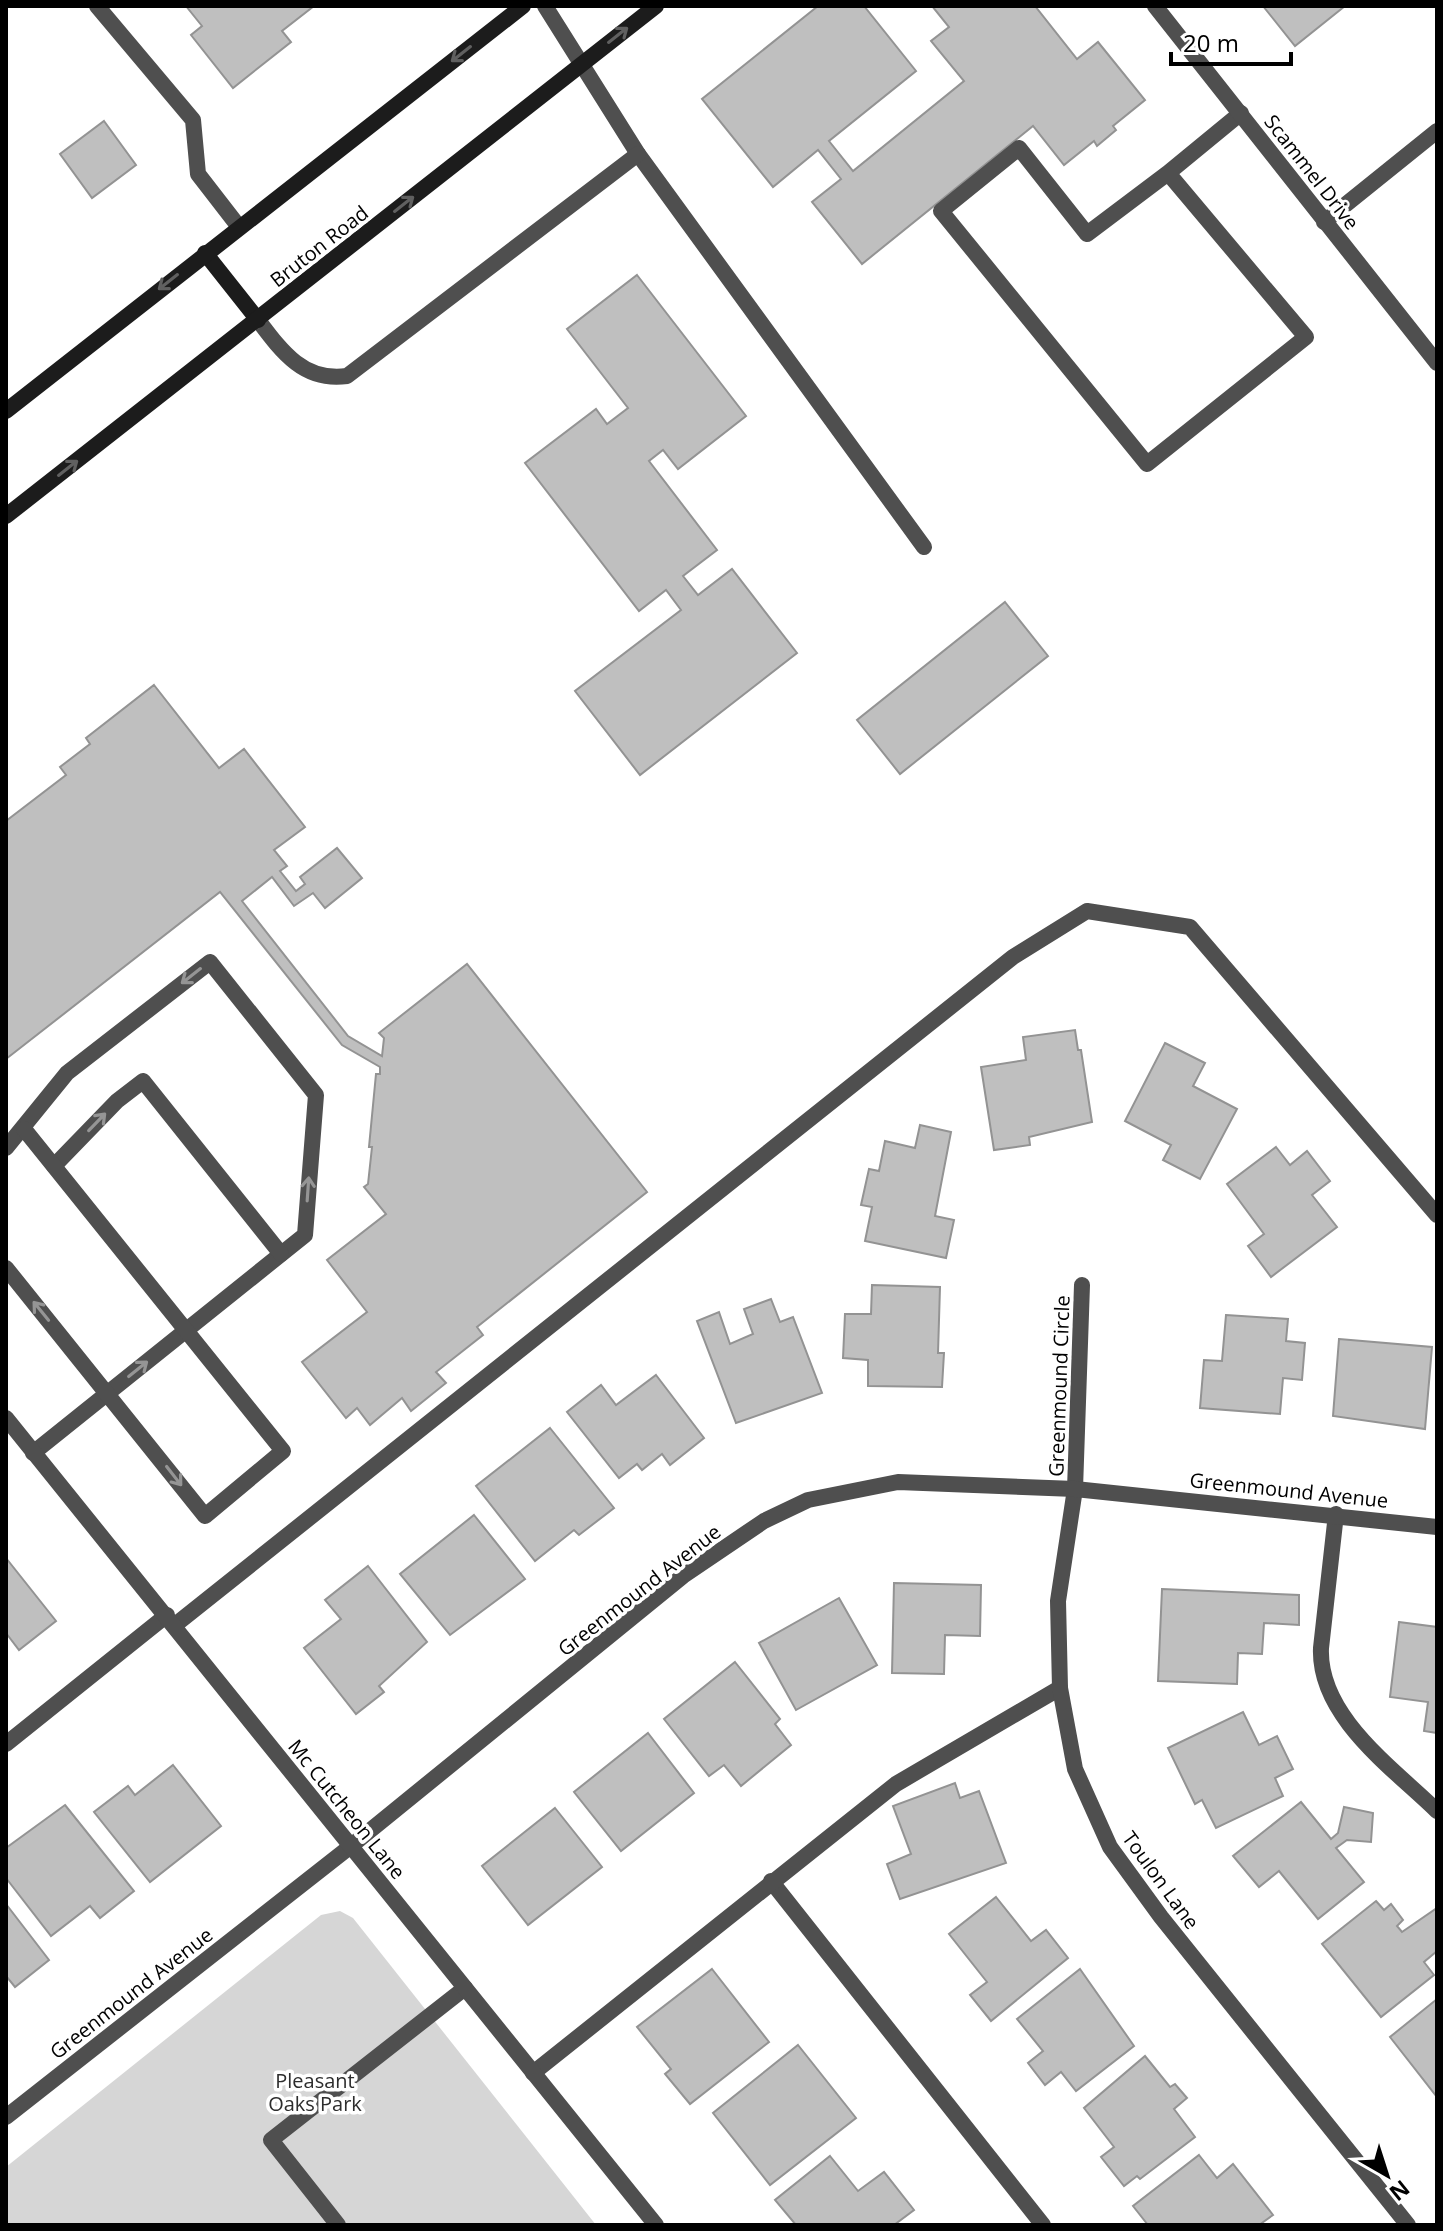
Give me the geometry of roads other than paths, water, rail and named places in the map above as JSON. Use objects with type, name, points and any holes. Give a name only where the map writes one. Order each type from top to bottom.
[{"type":"main road","points":[[6,411],[523,6]]},
{"type":"main road","name":"Bruton Road","points":[[6,516],[656,6]]},
{"type":"main road","points":[[205,253],[258,320]]},
{"type":"street","points":[[97,6],[193,120],[198,174],[239,227]]},
{"type":"street","points":[[545,6],[638,154],[924,547]]},
{"type":"street","name":"Scammel Drive","points":[[1155,6],[1437,363]]},
{"type":"street","points":[[1168,173],[1306,337],[1147,464],[941,211],[1019,148],[1087,234],[1241,113]]},
{"type":"street","points":[[1324,222],[1437,131]]},
{"type":"street","points":[[258,320],[286,357],[326,379],[347,376],[638,154]]},
{"type":"street","points":[[6,1744],[171,1620],[1013,957],[1087,911],[1190,927],[1437,1215]]},
{"type":"street","points":[[6,1148],[67,1073],[210,962],[316,1095],[305,1235],[33,1453]]},
{"type":"street","points":[[54,1166],[117,1101],[143,1081],[281,1254]]},
{"type":"street","points":[[6,1268],[205,1516],[283,1451],[188,1329],[24,1129]]},
{"type":"street","name":"Greenmound Circle","points":[[1075,1489],[1082,1285]]},
{"type":"street","name":"Mc Cutcheon Lane","points":[[6,1418],[656,2225]]},
{"type":"street","name":"Greenmound Avenue","points":[[6,2117],[351,1846],[683,1576],[775,1515],[808,1500],[898,1482],[1075,1489],[1437,1527]]},
{"type":"street","name":"Toulon Lane","points":[[1075,1489],[1058,1601],[1060,1688],[1075,1769],[1110,1847],[1161,1917],[1408,2225]]},
{"type":"street","points":[[1336,1514],[1320,1664],[1326,1682],[1346,1721],[1437,1811]]},
{"type":"street","points":[[533,2073],[896,1784],[1060,1688]]},
{"type":"street","points":[[771,1881],[1043,2225]]},
{"type":"street","points":[[338,2225],[271,2140],[465,1988]]},
{"type":"park label","name":"Pleasant Oaks Park","points":[[315,2092]]}]
